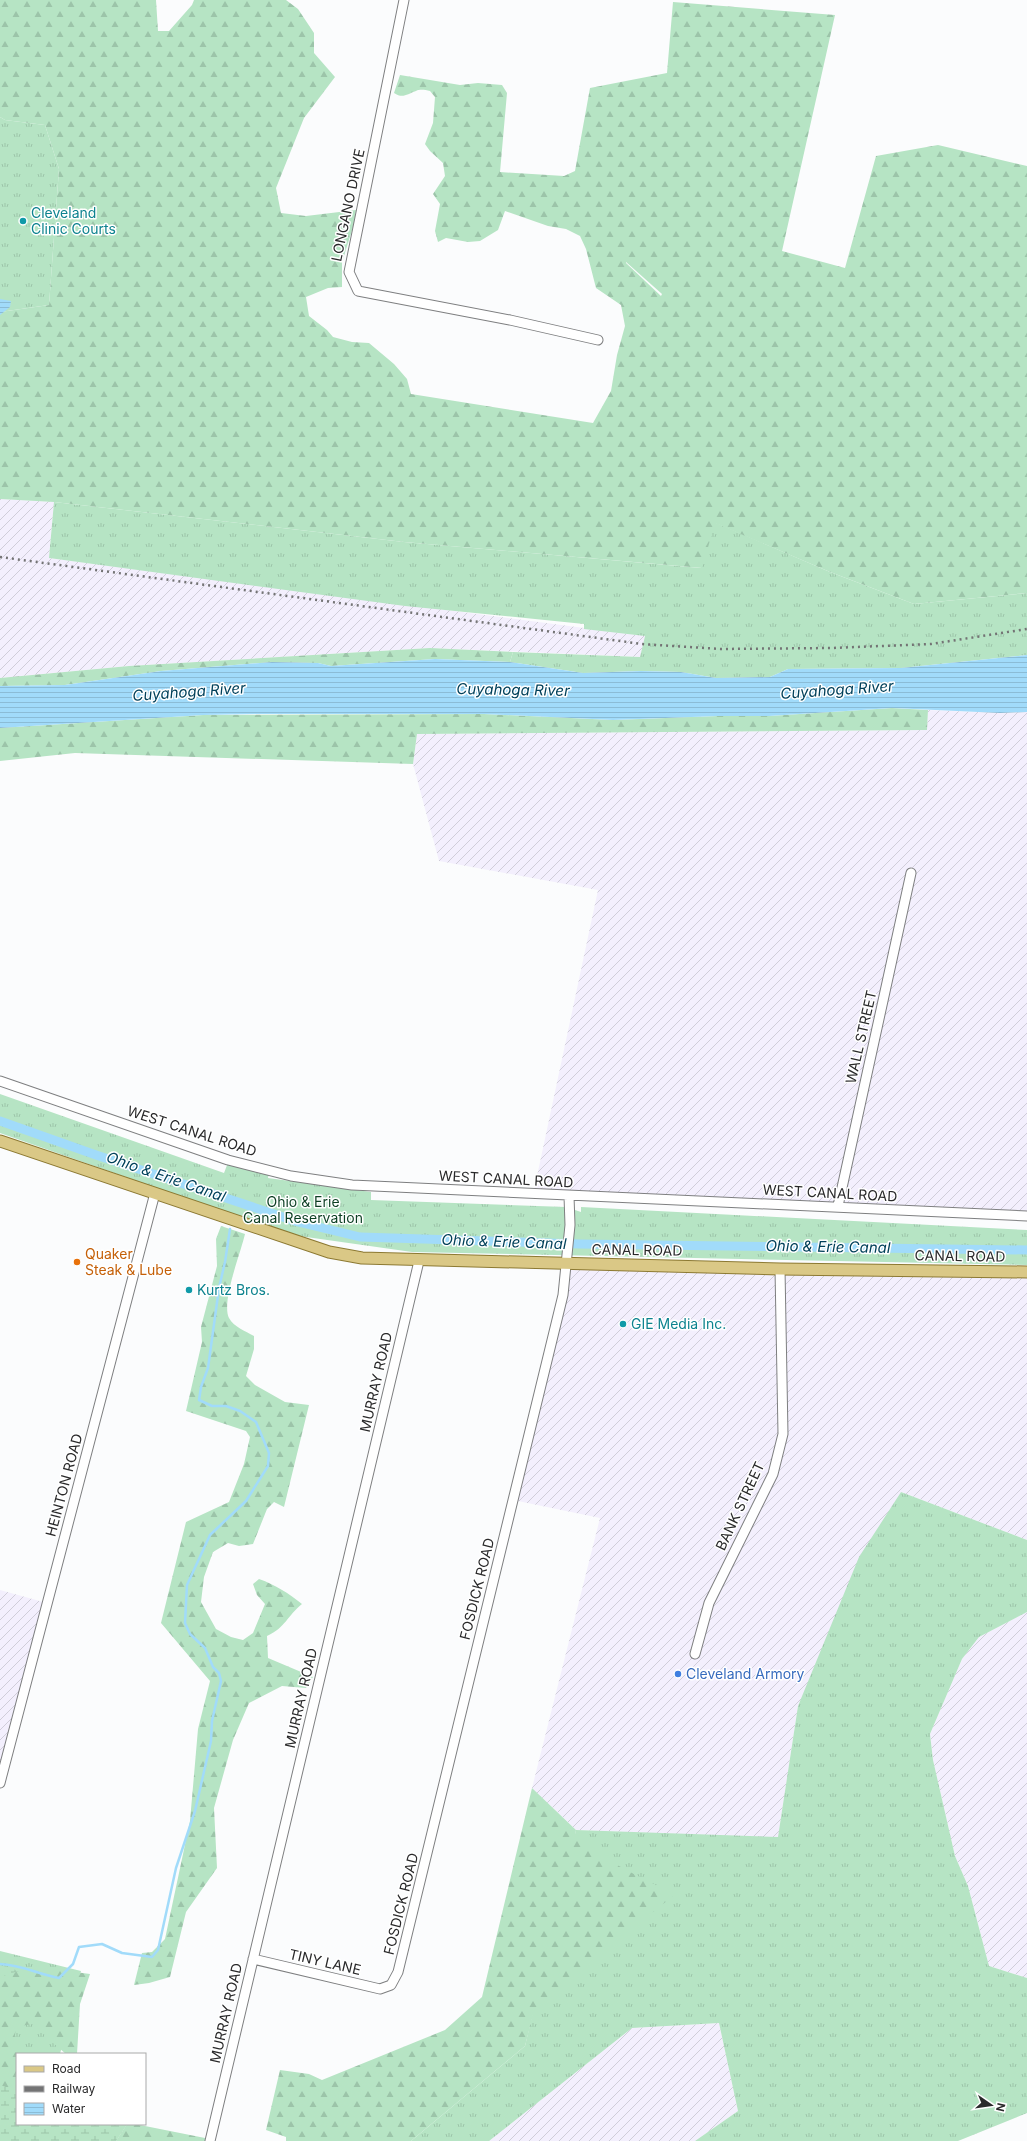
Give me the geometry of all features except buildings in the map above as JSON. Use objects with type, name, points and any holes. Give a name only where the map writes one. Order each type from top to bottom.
[{"type":"main road","name":"CANAL ROAD","points":[[0,1141],[329,1252],[362,1258],[419,1261],[568,1263],[780,1269],[1027,1272]]},
{"type":"street","name":"LONGANO DRIVE","points":[[404,0],[349,272],[358,291],[510,320],[598,340]]},
{"type":"street","name":"WALL STREET","points":[[838,1206],[912,873]]},
{"type":"street","name":"WEST CANAL ROAD","points":[[0,1081],[213,1155],[291,1176],[365,1186],[569,1196],[838,1206],[1027,1216]]},
{"type":"street","name":"HEINTON ROAD","points":[[0,1783],[155,1193]]},
{"type":"street","name":"FOSDICK ROAD","points":[[391,1985],[400,1964],[563,1295],[569,1251],[569,1196]]},
{"type":"street","name":"MURRAY ROAD","points":[[210,2141],[419,1261]]},
{"type":"street","name":"BANK STREET","points":[[694,1654],[709,1604],[774,1474],[782,1439],[780,1269]]},
{"type":"street","name":"TINY LANE","points":[[253,1959],[380,1989],[391,1985]]},
{"type":"shaded area","points":[[0,499],[54,502],[49,558],[645,636],[640,657],[430,648],[129,666],[0,678]]},
{"type":"shaded area","points":[[928,710],[1000,713],[1027,712],[1027,1216],[533,1195],[598,890],[439,861],[413,764],[417,734],[927,730]]},
{"type":"shaded area","points":[[568,1263],[1027,1272],[1027,1540],[901,1492],[798,1706],[778,1838],[576,1830],[532,1788],[600,1518],[513,1500]]},
{"type":"shaded area","points":[[0,1590],[47,1603],[0,1783]]},
{"type":"shaded area","points":[[1027,1612],[1027,1978],[989,1966],[968,1886],[955,1856],[933,1760],[930,1734],[962,1659],[979,1637]]},
{"type":"shaded area","points":[[719,2023],[738,2111],[695,2141],[489,2141],[632,2028]]},
{"type":"green space","points":[[0,0],[156,0],[158,31],[169,31],[192,5],[194,0],[286,0],[298,9],[314,33],[314,53],[335,77],[304,118],[276,188],[281,213],[306,216],[356,210],[354,224],[342,262],[342,287],[328,288],[306,297],[309,316],[327,330],[333,337],[352,342],[369,343],[394,364],[407,379],[411,394],[593,423],[611,391],[617,355],[625,326],[621,305],[596,288],[586,249],[580,236],[566,229],[548,226],[505,211],[498,230],[480,241],[468,242],[446,238],[438,242],[435,231],[440,204],[433,194],[445,176],[443,163],[425,144],[433,123],[435,97],[430,91],[424,90],[418,90],[403,96],[397,95],[394,93],[400,75],[460,85],[478,83],[502,85],[507,93],[500,172],[564,176],[575,171],[590,88],[667,73],[673,2],[835,15],[782,251],[845,268],[876,156],[938,145],[1027,166],[1027,593],[914,604],[830,572],[715,523],[702,568],[404,542],[54,502],[0,499],[0,312],[49,305],[59,169],[45,125],[5,120],[0,117]],"holes":[[[626,262],[662,294],[661,296]]]},
{"type":"green space","points":[[0,117],[5,120],[45,125],[59,169],[49,305],[0,312]]},
{"type":"green space","points":[[54,502],[404,542],[701,568],[714,522],[830,572],[914,604],[1027,593],[1027,655],[901,668],[788,669],[770,677],[716,678],[681,672],[641,671],[583,673],[510,662],[513,652],[640,657],[645,636],[584,629],[584,624],[405,606],[49,558]]},
{"type":"green space","points":[[430,648],[513,652],[510,662],[435,659],[331,666],[318,663],[272,662],[161,671],[65,685],[0,686],[0,678],[129,666]]},
{"type":"green space","points":[[892,708],[928,710],[927,730],[417,734],[413,764],[75,753],[0,761],[0,728],[203,715],[484,714],[613,720],[718,716],[769,716]]},
{"type":"green space","name":"Ohio & Erie Canal Reservation","points":[[0,1094],[224,1173],[229,1160],[269,1173],[268,1178],[371,1192],[371,1200],[566,1207],[581,1212],[581,1207],[1027,1230],[1027,1265],[412,1252],[292,1235],[0,1133]]},
{"type":"green space","points":[[221,1226],[245,1234],[229,1289],[227,1311],[229,1318],[234,1324],[254,1336],[254,1349],[246,1376],[255,1385],[285,1402],[309,1405],[284,1507],[274,1502],[267,1509],[253,1544],[239,1546],[228,1543],[213,1552],[204,1577],[201,1602],[216,1629],[231,1637],[243,1640],[253,1633],[265,1604],[257,1595],[253,1584],[259,1579],[287,1593],[302,1604],[278,1629],[267,1636],[268,1658],[313,1677],[306,1688],[282,1686],[249,1703],[233,1740],[214,1808],[217,1868],[186,1912],[170,1977],[149,1983],[134,1985],[142,1953],[152,1952],[165,1939],[190,1821],[198,1729],[210,1681],[161,1623],[186,1522],[229,1502],[244,1464],[250,1437],[246,1431],[186,1411],[202,1342],[201,1327],[217,1266],[216,1239]]},
{"type":"green space","points":[[901,1492],[1027,1540],[1027,1612],[979,1637],[962,1659],[930,1734],[933,1760],[955,1856],[968,1886],[989,1966],[1027,1978],[1027,2113],[958,2141],[695,2141],[738,2111],[719,2023],[632,2028],[489,2141],[411,2141],[525,2046],[576,1830],[778,1837],[798,1706],[859,1557]]},
{"type":"green space","points":[[532,1788],[576,1830],[575,1836],[610,1861],[658,1886],[673,1896],[542,2002],[533,2015],[525,2046],[411,2141],[286,2141],[286,2137],[266,2130],[280,2070],[309,2074],[322,2080],[445,2030],[482,1997]]},
{"type":"green space","points":[[0,1951],[81,1971],[60,2053],[16,2053],[16,2125],[126,2125],[116,2141],[0,2141]]},
{"type":"green space","points":[[0,1965],[19,1971],[0,1977]]},
{"type":"green space","points":[[45,1968],[90,1974],[80,2004],[77,2053],[65,2053],[46,2037],[37,2023],[16,2027],[13,2051],[16,2053],[16,2091],[0,2085],[0,1977],[19,1971]]},
{"type":"green space","points":[[0,2085],[16,2091],[16,2125],[126,2125],[116,2141],[0,2141]]},
{"type":"green space","points":[[126,2125],[140,2125],[210,2139],[210,2141],[116,2141]]},
{"type":"water","points":[[0,299],[11,301],[10,307],[0,315]]},
{"type":"water","name":"Cuyahoga River","points":[[1027,655],[1027,712],[1000,713],[892,708],[769,716],[718,716],[613,720],[484,714],[259,714],[203,715],[0,728],[0,686],[65,685],[161,671],[272,662],[318,663],[331,666],[435,659],[510,662],[583,673],[641,671],[681,672],[716,678],[770,677],[788,669],[901,668]]},
{"type":"waterway","name":"Ohio & Erie Canal","points":[[0,1121],[96,1155],[298,1222],[360,1237],[580,1244],[1027,1250]]},
{"type":"waterway","points":[[0,1964],[16,1966],[59,1978],[73,1964],[79,1947],[102,1944],[122,1953],[152,1957],[158,1950],[176,1868],[195,1811],[211,1741],[212,1721],[221,1681],[219,1673],[213,1667],[205,1648],[190,1634],[185,1623],[187,1585],[210,1535],[246,1501],[268,1466],[269,1453],[256,1422],[240,1411],[226,1406],[212,1406],[199,1400],[201,1387],[208,1368],[219,1288],[230,1229]]},
{"type":"railway","points":[[0,557],[642,644],[720,649],[831,648],[931,644],[1027,629]]},
{"type":"place","name":"Cleveland Clinic Courts","points":[[23,221]]},
{"type":"place","name":"Quaker Steak & Lube","points":[[77,1262]]},
{"type":"place","name":"Kurtz Bros.","points":[[189,1290]]},
{"type":"place","name":"GIE Media Inc.","points":[[623,1324]]},
{"type":"place","name":"Cleveland Armory","points":[[678,1674]]}]
